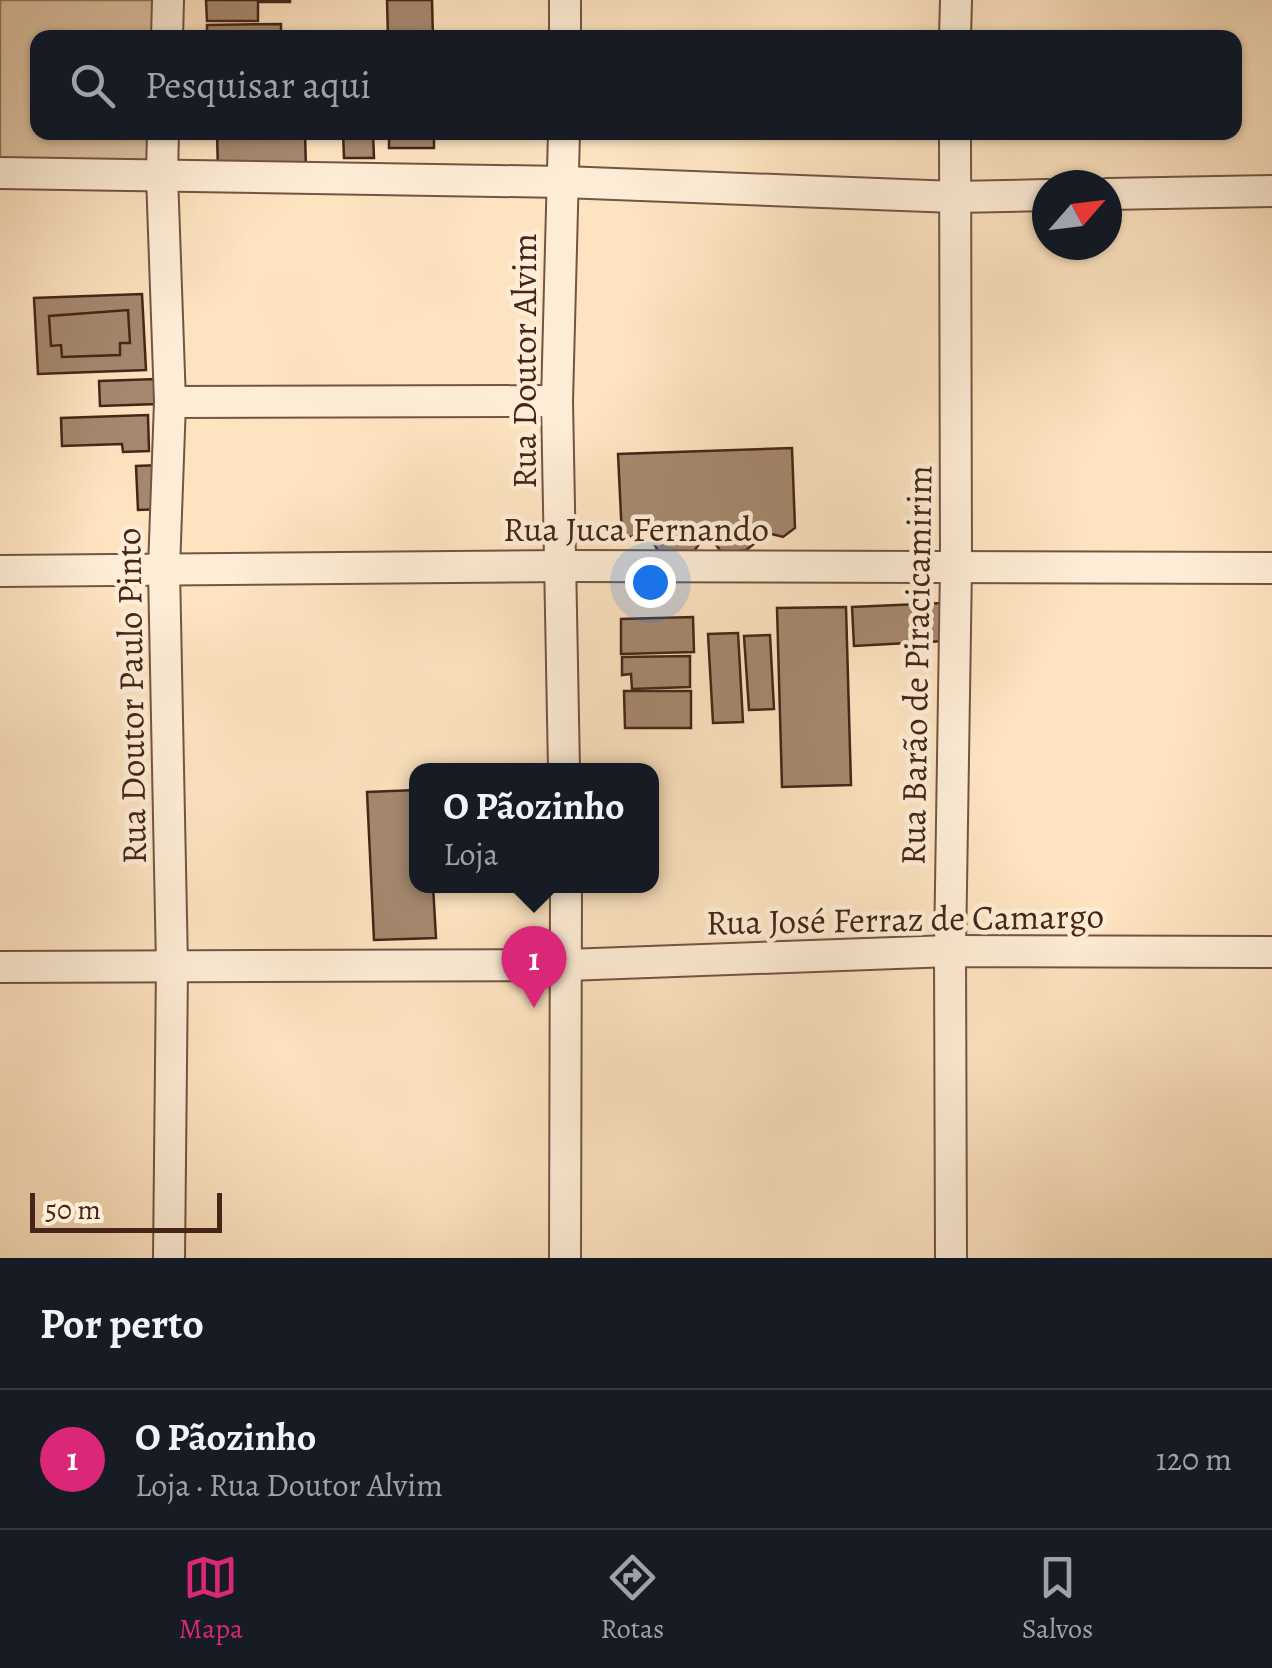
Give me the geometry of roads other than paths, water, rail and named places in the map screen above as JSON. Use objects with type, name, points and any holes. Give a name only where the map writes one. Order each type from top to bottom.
[{"type":"street","points":[[167,30],[168,0]]},
{"type":"street","points":[[565,0],[565,30]]},
{"type":"street","points":[[956,0],[956,30]]},
{"type":"street","name":"Rua Doutor Paulo Pinto","points":[[163,140],[170,402],[164,569],[172,966],[169,1258]]},
{"type":"street","name":"Rua Doutor Alvim","points":[[564,140],[557,401],[564,763]]},
{"type":"street","name":"Rua Barão de Piracicamirim","points":[[951,1258],[955,140]]},
{"type":"street","points":[[0,173],[563,182],[955,197],[1032,195]]},
{"type":"street","points":[[1122,194],[1272,190]]},
{"type":"street","points":[[170,402],[557,401]]},
{"type":"street","name":"Rua Juca Fernando","points":[[0,571],[562,566],[1272,568]]},
{"type":"street","points":[[565,1258],[566,893]]},
{"type":"street","name":"Rua José Ferraz de Camargo","points":[[0,966],[567,965],[950,952],[1272,952]]},
{"type":"place","name":"O Pãozinho","points":[[534,1008]]}]
